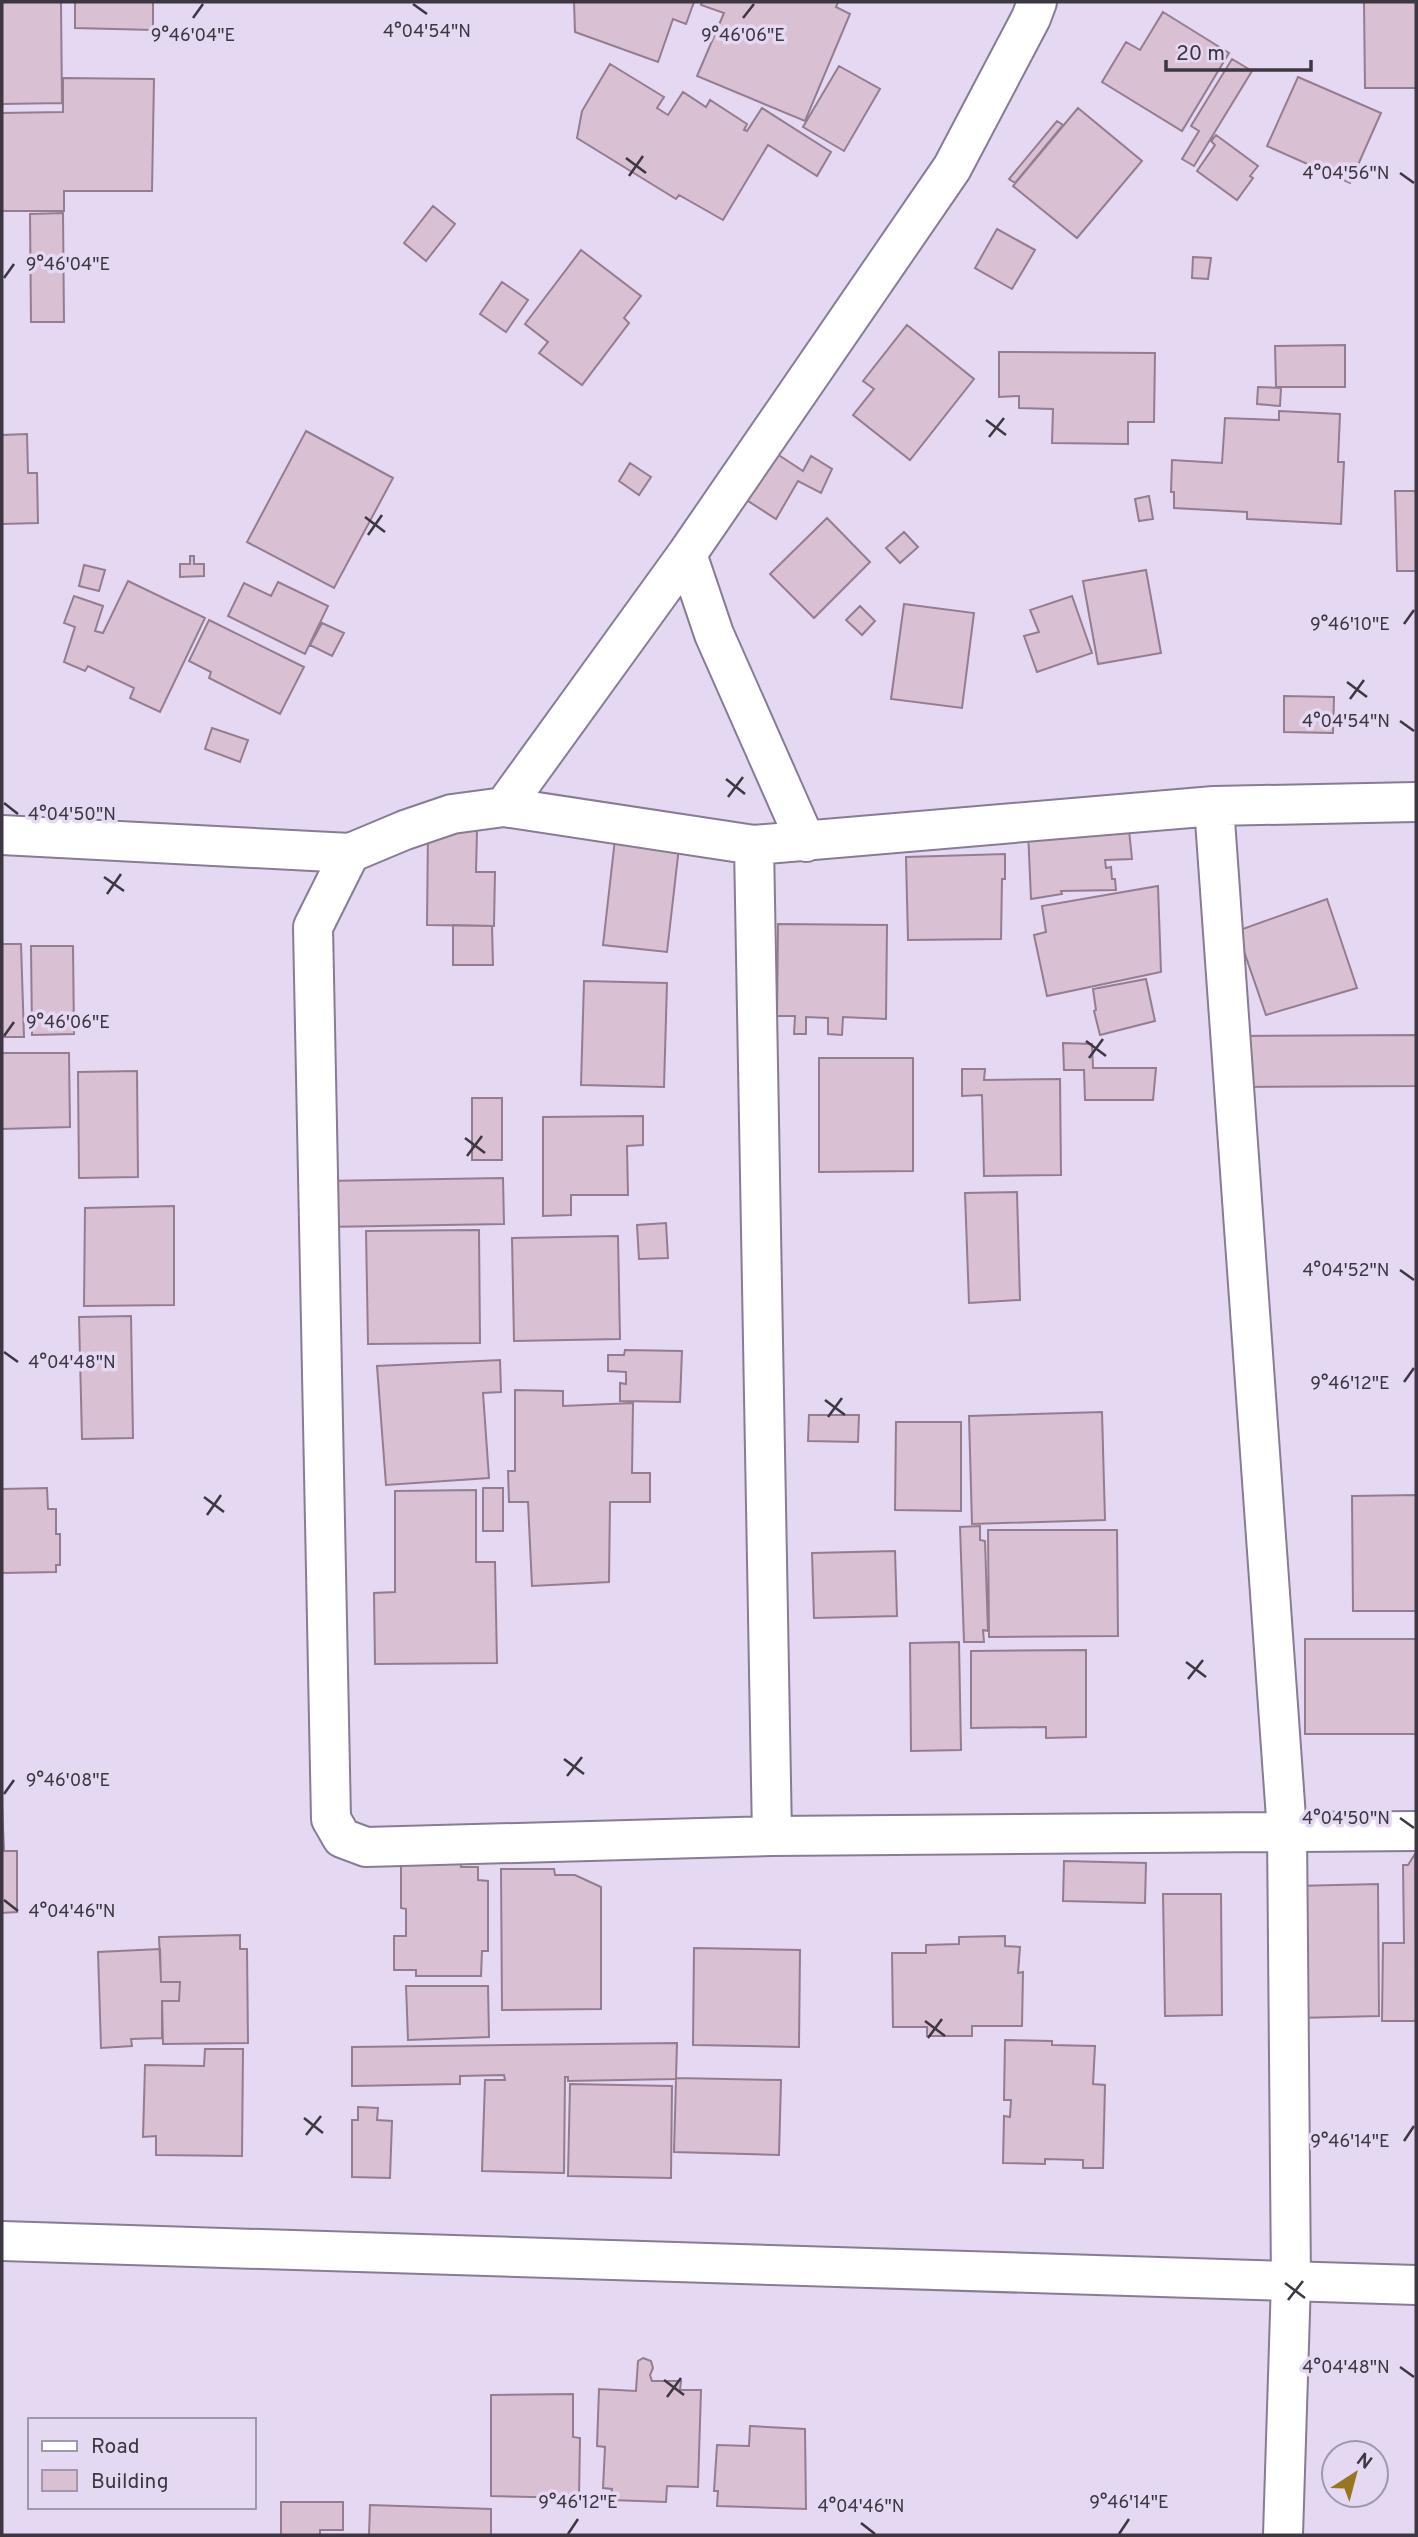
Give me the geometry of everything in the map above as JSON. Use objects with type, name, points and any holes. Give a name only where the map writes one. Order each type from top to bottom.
[{"type":"street","points":[[504,807],[687,554],[952,168],[1037,2]]},
{"type":"street","points":[[687,554],[715,634],[806,842]]},
{"type":"street","points":[[2,835],[350,853],[452,814],[504,807],[754,845],[1214,806],[1416,802]]},
{"type":"street","points":[[1214,806],[1287,1832],[1291,2281],[1283,2535]]},
{"type":"street","points":[[754,845],[772,1836]]},
{"type":"street","points":[[350,853],[313,927],[331,1819],[342,1838],[366,1847],[772,1836],[1416,1831]]},
{"type":"street","points":[[2,2241],[1416,2285]]},
{"type":"building","points":[[2,2],[61,2],[62,103],[2,104]]},
{"type":"building","points":[[75,2],[153,2],[153,30],[75,28]]},
{"type":"building","points":[[574,2],[694,2],[686,24],[673,19],[658,62],[575,32]]},
{"type":"building","points":[[702,2],[838,2],[836,7],[850,14],[805,121],[697,76],[724,13],[701,5]]},
{"type":"building","points":[[1364,2],[1416,2],[1416,88],[1365,88]]},
{"type":"building","points":[[1163,12],[1229,53],[1182,131],[1102,82],[1126,42],[1140,50]]},
{"type":"building","points":[[1232,59],[1252,71],[1194,166],[1182,159],[1199,131],[1191,126]]},
{"type":"building","points":[[610,64],[664,97],[657,108],[668,115],[683,92],[706,107],[710,100],[747,124],[744,130],[747,131],[762,108],[831,152],[817,176],[768,145],[723,220],[679,195],[676,199],[577,138],[582,111]]},
{"type":"building","points":[[839,66],[880,89],[844,151],[803,127]]},
{"type":"building","points":[[1298,77],[1381,113],[1350,183],[1267,146]]},
{"type":"building","points":[[63,78],[154,79],[152,191],[64,191],[64,211],[2,211],[2,113],[63,112]]},
{"type":"building","points":[[1078,108],[1142,161],[1077,238],[1013,186]]},
{"type":"building","points":[[1057,121],[1063,125],[1015,183],[1009,179]]},
{"type":"building","points":[[1216,135],[1258,166],[1237,200],[1197,171],[1215,145],[1211,141]]},
{"type":"building","points":[[433,206],[455,224],[426,261],[404,243]]},
{"type":"building","points":[[63,213],[64,322],[31,322],[30,214]]},
{"type":"building","points":[[997,229],[1035,250],[1012,289],[975,268]]},
{"type":"building","points":[[581,250],[641,296],[624,318],[629,323],[582,385],[539,353],[548,342],[525,324]]},
{"type":"building","points":[[1193,257],[1211,258],[1208,279],[1192,278]]},
{"type":"building","points":[[502,282],[528,300],[506,332],[480,314]]},
{"type":"building","points":[[907,325],[974,379],[910,460],[853,415],[874,389],[863,381]]},
{"type":"building","points":[[1345,345],[1345,387],[1276,387],[1275,346]]},
{"type":"building","points":[[999,352],[1155,353],[1154,422],[1128,422],[1128,444],[1052,443],[1053,409],[1019,408],[1019,396],[999,397]]},
{"type":"building","points":[[1258,387],[1281,388],[1280,406],[1257,404]]},
{"type":"building","points":[[1279,411],[1340,414],[1338,462],[1344,462],[1341,524],[1247,519],[1247,512],[1174,508],[1174,492],[1171,492],[1172,460],[1222,463],[1225,418],[1279,420]]},
{"type":"building","points":[[306,431],[393,478],[334,588],[247,542]]},
{"type":"building","points":[[27,434],[28,473],[37,473],[38,523],[2,524],[2,435]]},
{"type":"building","points":[[771,450],[803,471],[811,456],[832,469],[821,493],[798,481],[776,519],[734,492]]},
{"type":"building","points":[[630,463],[651,477],[639,495],[619,481]]},
{"type":"building","points":[[1395,491],[1416,491],[1416,571],[1397,571]]},
{"type":"building","points":[[1149,496],[1153,519],[1139,521],[1135,499]]},
{"type":"building","points":[[827,518],[870,562],[814,618],[770,574]]},
{"type":"building","points":[[904,532],[918,547],[900,563],[886,548]]},
{"type":"building","points":[[190,556],[194,556],[194,564],[204,564],[204,576],[180,577],[180,564],[190,564]]},
{"type":"building","points":[[84,565],[105,570],[99,591],[79,586]]},
{"type":"building","points":[[1146,570],[1161,653],[1098,664],[1083,581]]},
{"type":"building","points":[[128,581],[205,618],[160,712],[130,698],[134,688],[88,666],[85,671],[64,662],[75,627],[64,623],[74,596],[103,606],[95,631],[103,633]]},
{"type":"building","points":[[278,582],[328,606],[305,654],[228,616],[244,583],[271,596]]},
{"type":"building","points":[[1072,596],[1092,653],[1037,672],[1024,636],[1039,632],[1030,610]]},
{"type":"building","points":[[904,604],[974,613],[962,708],[891,699]]},
{"type":"building","points":[[860,606],[875,621],[862,635],[846,620]]},
{"type":"building","points":[[209,620],[304,667],[280,714],[209,678],[211,672],[189,661]]},
{"type":"building","points":[[322,623],[344,633],[332,656],[310,645]]},
{"type":"building","points":[[1284,696],[1334,697],[1333,733],[1284,732]]},
{"type":"building","points":[[212,728],[248,740],[240,762],[205,749]]},
{"type":"building","points":[[428,830],[477,831],[476,872],[495,872],[494,926],[427,925]]},
{"type":"building","points":[[1129,830],[1132,859],[1105,860],[1106,868],[1111,867],[1116,890],[1061,891],[1062,894],[1031,899],[1028,831]]},
{"type":"building","points":[[615,839],[679,847],[667,952],[603,945]]},
{"type":"building","points":[[1005,854],[1001,939],[908,940],[906,857]]},
{"type":"building","points":[[1158,886],[1161,972],[1047,996],[1034,935],[1046,932],[1042,906]]},
{"type":"building","points":[[1327,899],[1357,988],[1266,1015],[1237,931]]},
{"type":"building","points":[[778,924],[887,925],[886,1019],[843,1017],[842,1035],[828,1034],[828,1018],[806,1017],[806,1034],[794,1034],[795,1016],[777,1016]]},
{"type":"building","points":[[453,925],[492,926],[493,965],[453,965]]},
{"type":"building","points":[[2,944],[21,944],[24,1037],[2,1037]]},
{"type":"building","points":[[31,946],[73,946],[74,1034],[32,1035]]},
{"type":"building","points":[[1146,979],[1155,1021],[1100,1035],[1094,1011],[1093,989]]},
{"type":"building","points":[[584,981],[667,983],[664,1087],[581,1085]]},
{"type":"building","points":[[1416,1035],[1416,1086],[1234,1087],[1234,1036]]},
{"type":"building","points":[[1063,1043],[1092,1044],[1093,1068],[1156,1068],[1153,1100],[1085,1100],[1084,1070],[1064,1070]]},
{"type":"building","points":[[2,1053],[69,1053],[70,1127],[2,1129]]},
{"type":"building","points":[[819,1058],[913,1058],[913,1171],[819,1172]]},
{"type":"building","points":[[962,1069],[985,1069],[984,1080],[1060,1079],[1061,1175],[984,1176],[982,1095],[962,1096]]},
{"type":"building","points":[[137,1071],[138,1177],[79,1178],[78,1072]]},
{"type":"building","points":[[472,1098],[502,1098],[502,1160],[472,1160]]},
{"type":"building","points":[[643,1116],[643,1145],[627,1146],[628,1195],[571,1195],[571,1215],[543,1216],[543,1117]]},
{"type":"building","points":[[503,1178],[504,1224],[324,1227],[323,1181]]},
{"type":"building","points":[[1017,1192],[1020,1300],[969,1303],[965,1193]]},
{"type":"building","points":[[174,1206],[174,1305],[84,1306],[85,1208]]},
{"type":"building","points":[[666,1223],[668,1258],[639,1259],[637,1225]]},
{"type":"building","points":[[479,1230],[480,1343],[368,1344],[366,1231]]},
{"type":"building","points":[[618,1236],[620,1339],[514,1341],[512,1238]]},
{"type":"building","points":[[131,1316],[133,1438],[82,1439],[79,1317]]},
{"type":"building","points":[[625,1350],[682,1351],[680,1402],[620,1401],[620,1383],[626,1384],[626,1372],[608,1371],[608,1355],[624,1355]]},
{"type":"building","points":[[500,1360],[501,1392],[483,1393],[489,1478],[386,1485],[377,1366]]},
{"type":"building","points":[[515,1390],[563,1391],[563,1406],[633,1403],[632,1473],[650,1473],[650,1502],[610,1502],[609,1582],[532,1586],[528,1502],[509,1502],[508,1471],[515,1471]]},
{"type":"building","points":[[1102,1412],[1105,1520],[972,1524],[969,1416]]},
{"type":"building","points":[[809,1415],[859,1415],[858,1442],[808,1441]]},
{"type":"building","points":[[896,1422],[961,1422],[961,1511],[895,1510]]},
{"type":"building","points":[[47,1488],[48,1509],[56,1509],[56,1534],[60,1534],[60,1565],[56,1565],[56,1572],[2,1573],[2,1489]]},
{"type":"building","points":[[483,1488],[503,1488],[503,1531],[483,1531]]},
{"type":"building","points":[[476,1490],[476,1562],[495,1562],[497,1663],[375,1664],[374,1593],[395,1592],[395,1491]]},
{"type":"building","points":[[1416,1495],[1416,1611],[1353,1611],[1352,1496]]},
{"type":"building","points":[[980,1526],[980,1540],[985,1541],[988,1631],[983,1630],[984,1642],[964,1642],[960,1527]]},
{"type":"building","points":[[988,1530],[1117,1530],[1118,1636],[989,1637]]},
{"type":"building","points":[[895,1551],[897,1616],[814,1618],[812,1553]]},
{"type":"building","points":[[1305,1639],[1416,1639],[1416,1734],[1305,1734]]},
{"type":"building","points":[[959,1642],[961,1750],[911,1751],[910,1643]]},
{"type":"building","points":[[1086,1650],[1086,1737],[1046,1738],[1046,1727],[971,1728],[971,1651]]},
{"type":"building","points":[[2,1804],[4,1851],[17,1851],[17,1912],[2,1913]]},
{"type":"building","points":[[1415,1854],[1416,2021],[1382,2021],[1383,1943],[1404,1943],[1403,1865],[1408,1865]]},
{"type":"building","points":[[461,1859],[461,1867],[478,1867],[478,1880],[488,1881],[488,1951],[482,1951],[481,1976],[416,1976],[416,1970],[394,1970],[394,1936],[406,1936],[406,1909],[401,1908],[401,1861]]},
{"type":"building","points":[[1064,1861],[1146,1863],[1145,1903],[1063,1901]]},
{"type":"building","points":[[501,1869],[554,1869],[555,1875],[575,1875],[601,1887],[601,2009],[502,2010]]},
{"type":"building","points":[[1378,1884],[1379,2016],[1298,2018],[1295,1886]]},
{"type":"building","points":[[1163,1894],[1221,1894],[1222,2015],[1165,2016]]},
{"type":"building","points":[[240,1935],[240,1949],[247,1949],[248,2043],[163,2044],[162,2001],[179,2001],[180,1982],[161,1982],[159,1937]]},
{"type":"building","points":[[1005,1936],[1005,1946],[1020,1947],[1018,1973],[1023,1972],[1022,2026],[972,2026],[972,2036],[927,2036],[927,2027],[893,2027],[892,1953],[926,1953],[926,1945],[959,1944],[959,1937]]},
{"type":"building","points":[[694,1948],[800,1950],[799,2047],[693,2045]]},
{"type":"building","points":[[160,1949],[161,1982],[180,1982],[179,2001],[162,2001],[162,2038],[131,2039],[132,2046],[101,2048],[98,1952]]},
{"type":"building","points":[[406,1986],[488,1986],[489,2037],[408,2040]]},
{"type":"building","points":[[1005,2040],[1052,2041],[1052,2045],[1095,2046],[1093,2084],[1105,2085],[1103,2168],[1083,2168],[1083,2160],[1045,2159],[1045,2164],[1003,2163],[1004,2116],[1010,2117],[1011,2100],[1004,2100]]},
{"type":"building","points":[[677,2043],[676,2079],[568,2081],[568,2077],[565,2077],[564,2173],[482,2171],[485,2080],[505,2080],[504,2075],[460,2076],[460,2084],[352,2086],[352,2047]]},
{"type":"building","points":[[205,2049],[243,2049],[242,2156],[156,2155],[156,2136],[143,2137],[145,2065],[204,2066]]},
{"type":"building","points":[[676,2078],[781,2080],[779,2155],[674,2152]]},
{"type":"building","points":[[570,2084],[672,2086],[671,2178],[568,2176]]},
{"type":"building","points":[[358,2107],[378,2108],[377,2120],[392,2121],[390,2178],[352,2177],[352,2120],[358,2120]]},
{"type":"building","points":[[643,2358],[651,2361],[652,2381],[681,2381],[680,2390],[701,2390],[698,2487],[667,2486],[666,2502],[611,2500],[612,2489],[603,2488],[605,2447],[597,2446],[599,2389],[636,2391],[638,2361]]},
{"type":"building","points":[[573,2394],[573,2437],[580,2438],[579,2498],[491,2496],[491,2395]]},
{"type":"building","points":[[750,2426],[805,2429],[806,2509],[717,2506],[718,2491],[714,2491],[717,2445],[749,2446]]},
{"type":"building","points":[[281,2502],[343,2502],[343,2530],[320,2530],[320,2535],[281,2535]]},
{"type":"building","points":[[370,2505],[491,2509],[491,2535],[369,2535]]}]
